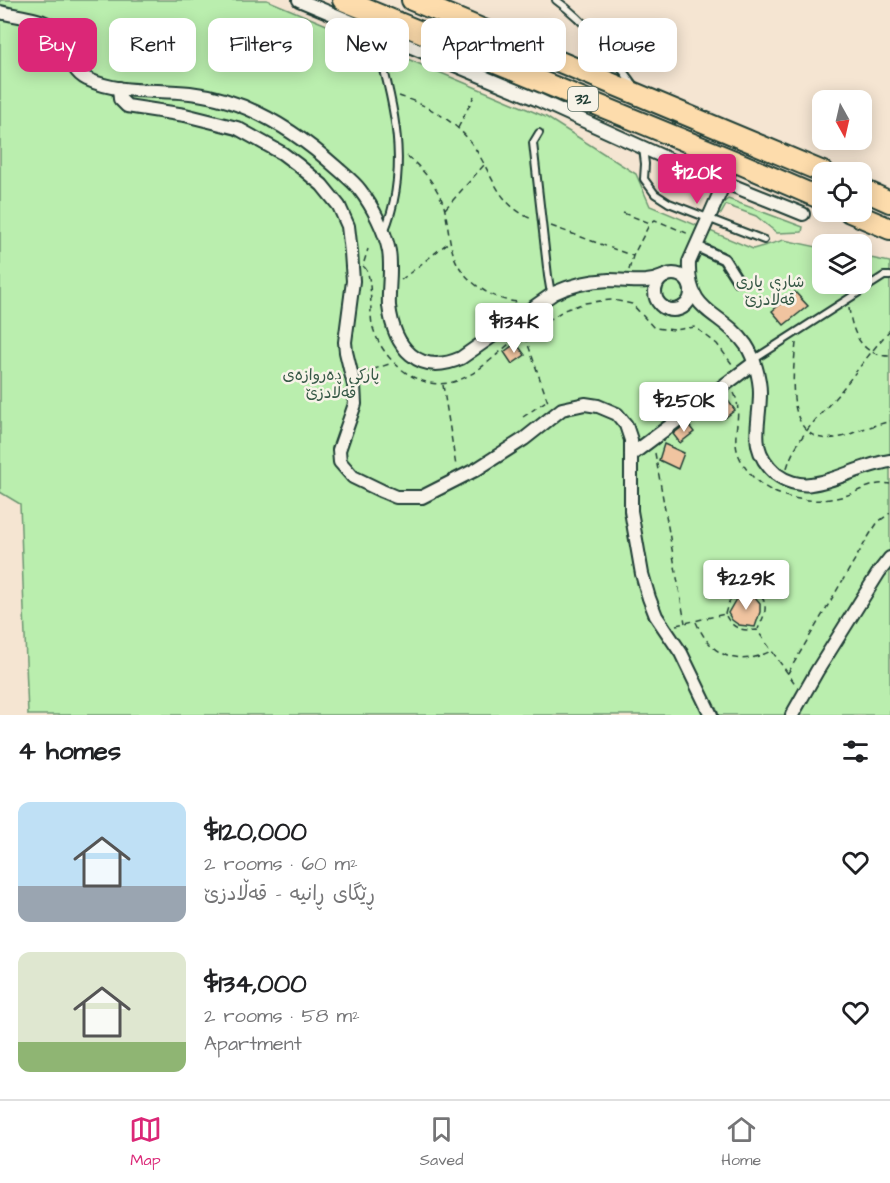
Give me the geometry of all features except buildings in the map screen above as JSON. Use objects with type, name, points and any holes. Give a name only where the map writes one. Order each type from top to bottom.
[{"type":"main road","name":"32","points":[[343,0],[734,160],[812,195]]},
{"type":"main road","name":"32","points":[[412,0],[812,167]]},
{"type":"main road","points":[[872,194],[890,202]]},
{"type":"main road","points":[[872,221],[890,229]]},
{"type":"street","points":[[299,0],[803,214]]},
{"type":"street","points":[[0,12],[51,26],[62,41],[76,70],[85,78],[119,88],[192,93],[236,103],[268,118],[300,138],[360,189],[384,232],[389,250],[391,320],[405,349],[424,364],[436,366],[461,358],[554,293],[567,287],[609,280],[632,278],[649,282],[668,275],[682,277],[703,306],[746,345],[754,362],[760,391],[757,437],[759,451],[766,465],[780,477],[795,483],[809,484],[874,463],[890,461]]},
{"type":"street","points":[[119,88],[120,99],[127,106],[185,114],[237,128],[255,137],[298,165],[322,185],[339,206],[348,226],[351,252],[353,281],[345,342],[354,386],[355,404],[339,450],[339,462],[353,477],[396,497],[422,497],[477,469],[524,440],[562,409],[585,404],[598,406],[617,414],[626,425],[630,440],[631,511],[646,590],[656,616],[681,652],[711,715]]},
{"type":"street","points":[[683,307],[690,297],[689,262],[694,240],[708,218],[734,160]]},
{"type":"street","points":[[694,240],[724,260],[738,281]]},
{"type":"street","points":[[657,301],[657,284],[689,262]]},
{"type":"street","points":[[632,278],[666,309],[703,306]]},
{"type":"street","points":[[631,455],[754,362]]},
{"type":"street","points":[[792,715],[821,664],[890,558]]},
{"type":"lane","points":[[556,0],[573,13],[603,44],[642,96]]},
{"type":"lane","points":[[384,72],[390,94],[399,162],[393,211],[384,232]]},
{"type":"lane","points":[[539,133],[533,143],[548,276],[550,288],[554,293]]},
{"type":"lane","points":[[643,147],[644,179],[655,194],[669,203],[764,240]]},
{"type":"lane","points":[[754,362],[884,276],[890,276]]},
{"type":"path","points":[[390,94],[416,101],[458,128],[470,141],[501,196],[515,209],[542,223],[633,256]]},
{"type":"path","points":[[458,128],[474,96]]},
{"type":"path","points":[[398,150],[417,164],[442,201],[456,262],[483,291],[494,297],[514,302],[527,302]]},
{"type":"path","points":[[444,209],[484,165]]},
{"type":"path","points":[[623,213],[650,223]]},
{"type":"path","points":[[632,278],[633,256],[650,223],[655,220],[694,240]]},
{"type":"path","points":[[398,283],[450,242]]},
{"type":"path","points":[[363,266],[368,249]]},
{"type":"path","points":[[358,265],[367,269],[372,325],[384,350],[393,363],[407,374],[423,381],[443,384],[458,381],[478,369],[516,339],[564,310],[585,303],[613,300],[627,302],[639,310],[654,328],[675,330],[690,326],[703,332],[717,344],[739,375]]},
{"type":"path","points":[[848,299],[855,335],[862,345],[882,356],[890,356]]},
{"type":"path","points":[[787,469],[790,458],[807,430],[870,351],[890,330]]},
{"type":"path","points":[[797,332],[792,385],[798,415],[807,430],[824,438],[836,438],[890,421]]},
{"type":"path","points":[[509,333],[516,339]]},
{"type":"path","points":[[525,335],[551,411]]},
{"type":"path","points":[[358,374],[393,363]]},
{"type":"path","points":[[443,384],[457,473]]},
{"type":"path","points":[[523,417],[547,400]]},
{"type":"path","points":[[653,439],[685,623]]},
{"type":"path","points":[[788,673],[870,534],[878,522],[890,513]]},
{"type":"path","points":[[725,614],[728,604],[738,592],[744,589],[753,590],[760,595],[765,606],[765,614],[757,630]]},
{"type":"path","points":[[670,627],[725,614]]},
{"type":"path","points":[[725,614],[733,626],[746,631],[757,630]]},
{"type":"path","points":[[696,621],[708,643],[729,656],[747,660],[772,651]]},
{"type":"path","points":[[757,630],[800,690]]},
{"type":"green space","name":"پارکی دەروازەی قەڵادزێ","points":[[0,0],[267,0],[310,18],[208,18],[208,72],[313,72],[313,19],[325,24],[325,72],[409,72],[409,60],[421,65],[421,72],[439,72],[546,117],[636,174],[650,206],[753,249],[784,240],[812,246],[812,294],[872,294],[872,258],[890,262],[890,715],[28,715],[20,504],[0,492]]},
{"type":"green space","points":[[728,199],[803,227],[802,232],[777,233],[756,216],[726,205],[721,214],[718,212]]},
{"type":"park label","name":"شاری یاری قەڵادزێ","points":[[770,291]]}]
